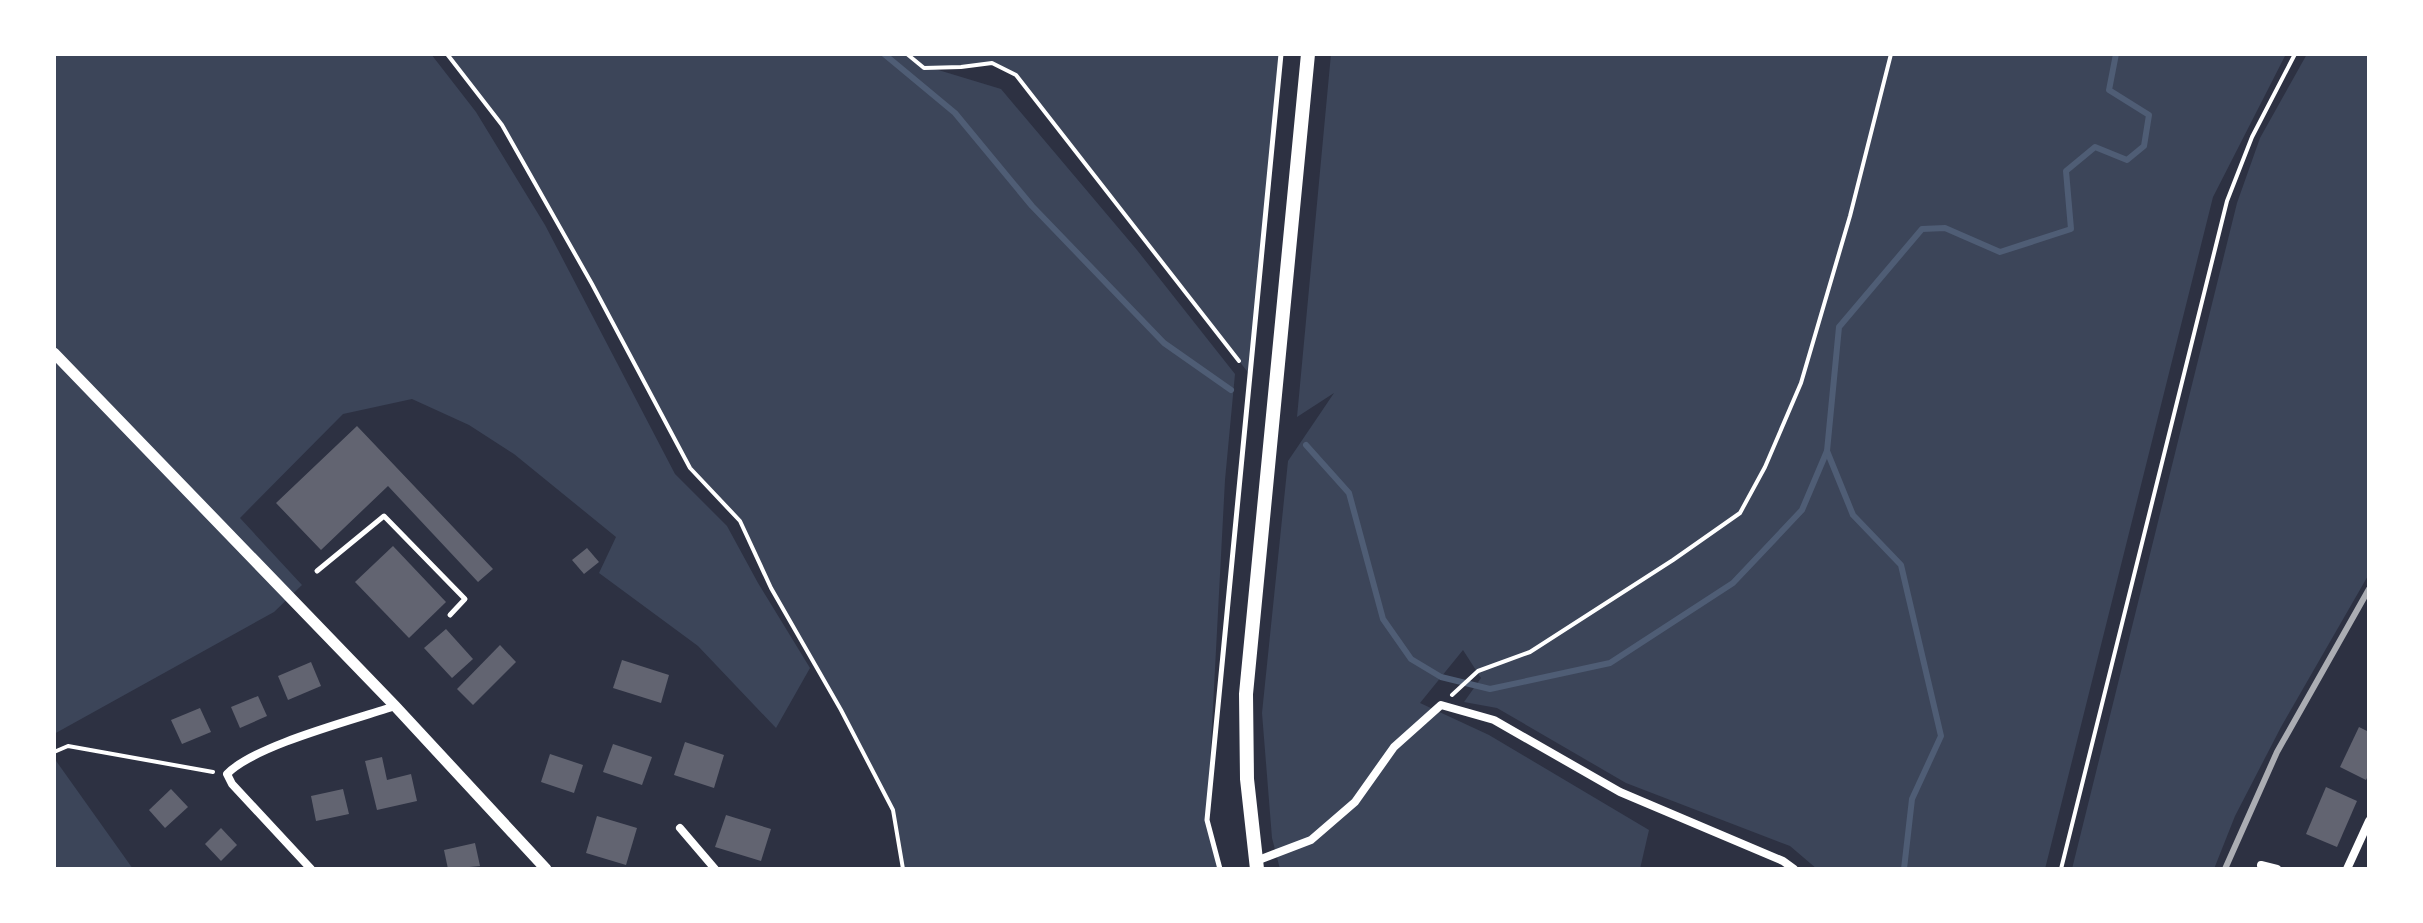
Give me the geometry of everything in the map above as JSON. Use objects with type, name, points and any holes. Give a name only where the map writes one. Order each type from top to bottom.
[{"type":"main road","points":[[1257,865],[1247,779],[1246,694],[1308,54]]},
{"type":"street","points":[[54,353],[395,706],[546,869]]},
{"type":"street","points":[[1257,865],[1311,840],[1355,802],[1394,747],[1441,705],[1494,720],[1620,792],[1783,861],[1794,869]]},
{"type":"street","points":[[311,869],[232,784],[227,774],[236,765],[287,742],[395,706]]},
{"type":"street","points":[[2347,869],[2369,821]]},
{"type":"street","points":[[680,828],[715,869]]},
{"type":"street","points":[[2261,865],[2277,869]]},
{"type":"lane","points":[[1220,869],[1207,820],[1281,54]]},
{"type":"lane","points":[[317,571],[384,516],[465,599],[450,615]]},
{"type":"path","points":[[447,54],[502,125],[592,284],[690,468],[740,521],[771,588],[841,710],[893,810],[903,869]]},
{"type":"path","points":[[907,54],[924,68],[992,63],[1016,75],[1250,375]]},
{"type":"path","points":[[1441,705],[1478,671],[1530,652],[1740,513],[1765,467],[1801,383],[1850,216],[1891,54]]},
{"type":"path","points":[[2061,869],[2227,201],[2252,137],[2295,54]]},
{"type":"path","points":[[54,752],[68,746],[227,774]]},
{"type":"shaded area","points":[[54,54],[431,54],[476,112],[545,225],[675,474],[727,526],[810,668],[776,728],[698,646],[599,573],[616,537],[514,454],[469,425],[412,399],[343,414],[240,518],[302,585],[274,612],[54,734]]},
{"type":"shaded area","points":[[447,54],[902,54],[909,57],[907,54],[1281,54],[1250,375],[1016,75],[992,63],[935,69],[1001,89],[1137,250],[1235,374],[1225,480],[1207,820],[1220,869],[903,869],[893,810],[841,710],[771,588],[740,521],[690,468],[592,284],[502,125]]},
{"type":"shaded area","points":[[1331,54],[2286,54],[2213,197],[2045,869],[1817,869],[1790,846],[1626,783],[1497,708],[1464,702],[1481,678],[1463,650],[1420,703],[1489,735],[1649,830],[1640,869],[1280,869],[1272,838],[1262,713],[1288,461],[1334,393],[1297,417]]},
{"type":"shaded area","points":[[2307,54],[2369,54],[2369,574],[2281,727],[2235,816],[2214,869],[2072,869],[2237,203],[2260,138]]},
{"type":"shaded area","points":[[54,758],[133,869],[54,869]]},
{"type":"building","points":[[357,426],[493,569],[478,582],[388,486],[321,550],[276,503]]},
{"type":"building","points":[[393,546],[446,602],[409,638],[355,582]]},
{"type":"building","points":[[587,548],[599,562],[584,574],[572,560]]},
{"type":"building","points":[[446,629],[473,659],[452,678],[424,648]]},
{"type":"building","points":[[500,645],[516,662],[473,705],[457,689]]},
{"type":"building","points":[[622,660],[669,675],[661,703],[613,688]]},
{"type":"building","points":[[311,662],[321,686],[288,700],[278,676]]},
{"type":"building","points":[[258,696],[267,716],[240,728],[231,707]]},
{"type":"building","points":[[200,708],[211,732],[182,744],[171,720]]},
{"type":"building","points":[[2359,727],[2369,732],[2369,774],[2366,780],[2340,767]]},
{"type":"building","points":[[685,742],[724,755],[714,788],[674,775]]},
{"type":"building","points":[[613,744],[652,757],[642,785],[603,772]]},
{"type":"building","points":[[550,754],[583,765],[574,793],[541,782]]},
{"type":"building","points":[[382,757],[387,780],[411,774],[417,801],[377,810],[365,761]]},
{"type":"building","points":[[2326,787],[2357,801],[2337,847],[2306,834]]},
{"type":"building","points":[[171,789],[188,807],[165,828],[149,810]]},
{"type":"building","points":[[343,789],[349,814],[316,821],[311,796]]},
{"type":"building","points":[[726,815],[771,829],[761,861],[715,847]]},
{"type":"building","points":[[597,816],[637,828],[626,865],[586,853]]},
{"type":"building","points":[[221,828],[237,845],[221,861],[205,844]]},
{"type":"building","points":[[475,843],[480,866],[448,869],[444,850]]},
{"type":"waterway","points":[[884,54],[955,113],[1032,206],[1164,343],[1231,390]]},
{"type":"waterway","points":[[1904,869],[1912,799],[1941,736],[1901,565],[1853,515],[1827,451],[1839,327],[1922,229],[1945,228],[2000,252],[2071,229],[2066,171],[2095,147],[2127,160],[2144,146],[2149,115],[2109,90],[2116,54]]},
{"type":"waterway","points":[[1306,445],[1349,493],[1383,619],[1411,659],[1441,677],[1490,689],[1610,663],[1733,583],[1802,510],[1827,451]]},
{"type":"railway","points":[[2225,869],[2277,752],[2369,589]]}]
